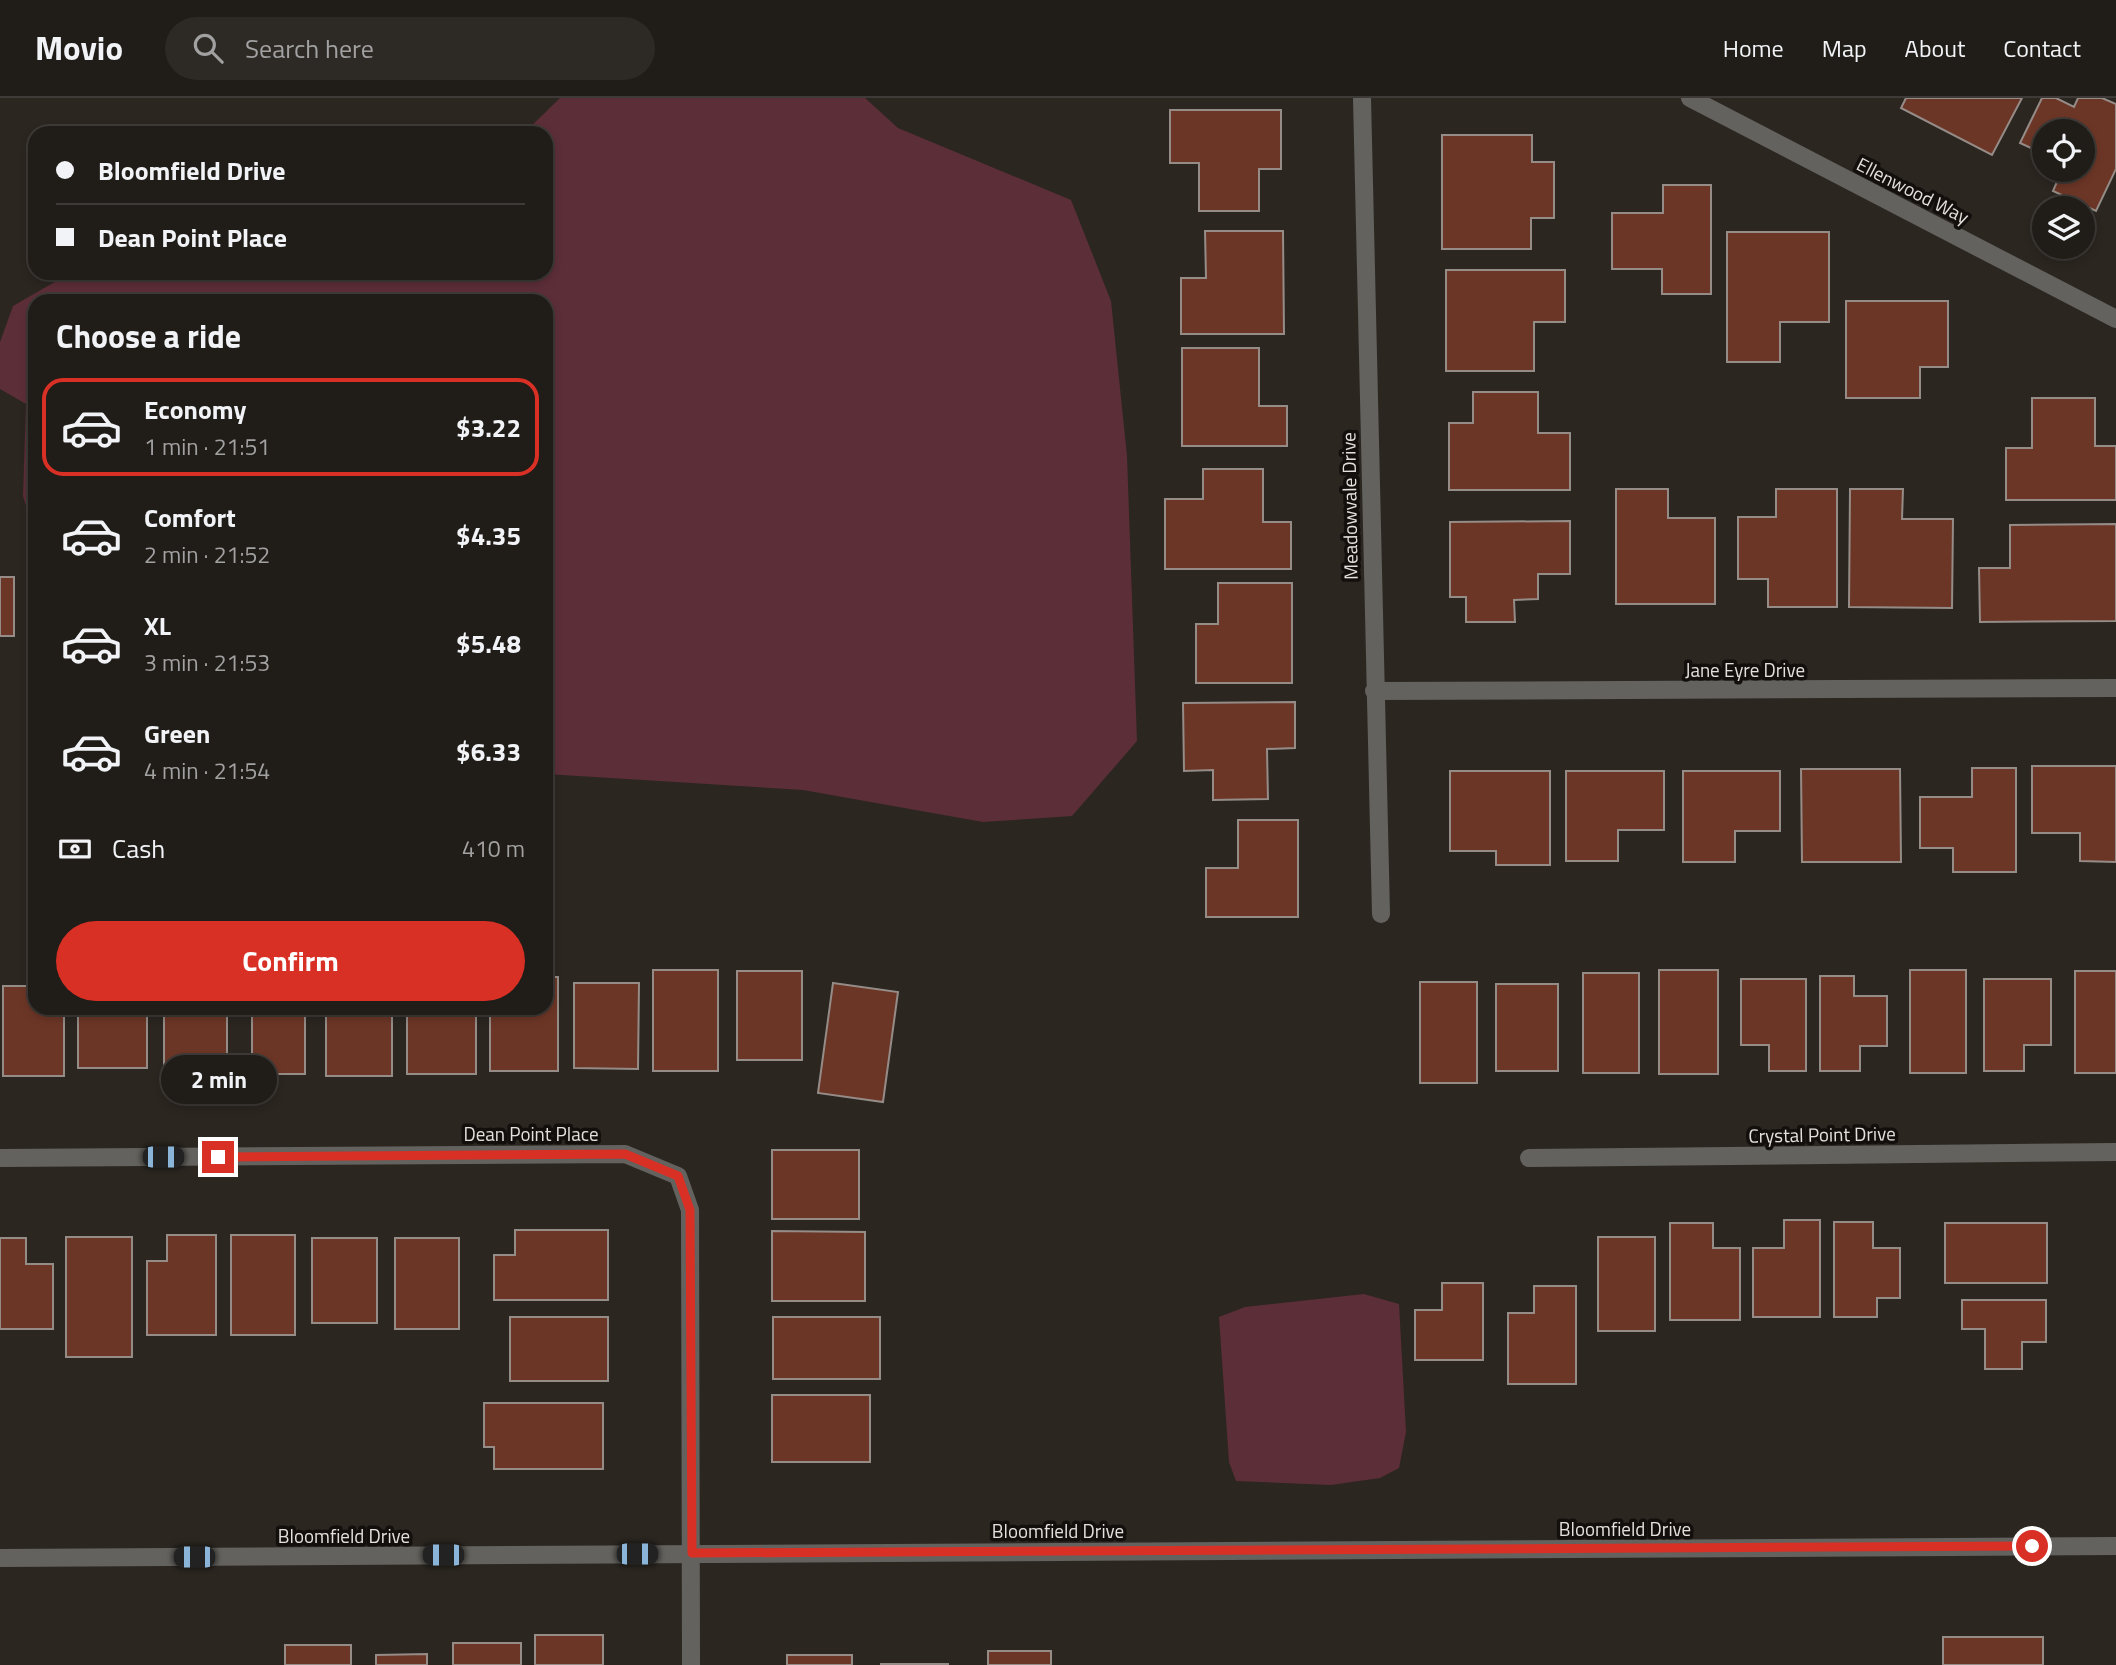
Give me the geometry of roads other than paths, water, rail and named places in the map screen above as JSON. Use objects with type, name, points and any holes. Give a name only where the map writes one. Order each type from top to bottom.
[{"type":"street","name":"Meadowvale Drive","points":[[1362,98],[1381,914]]},
{"type":"street","name":"Ellenwood Way","points":[[1690,98],[2116,318]]},
{"type":"street","name":"Jane Eyre Drive","points":[[1374,691],[2116,688]]},
{"type":"street","name":"Crystal Point Drive","points":[[1529,1158],[2116,1152]]},
{"type":"street","name":"Dean Point Place","points":[[0,1158],[625,1154],[678,1176],[690,1210],[691,1665]]},
{"type":"street","name":"Bloomfield Drive","points":[[0,1558],[2116,1546]]}]
